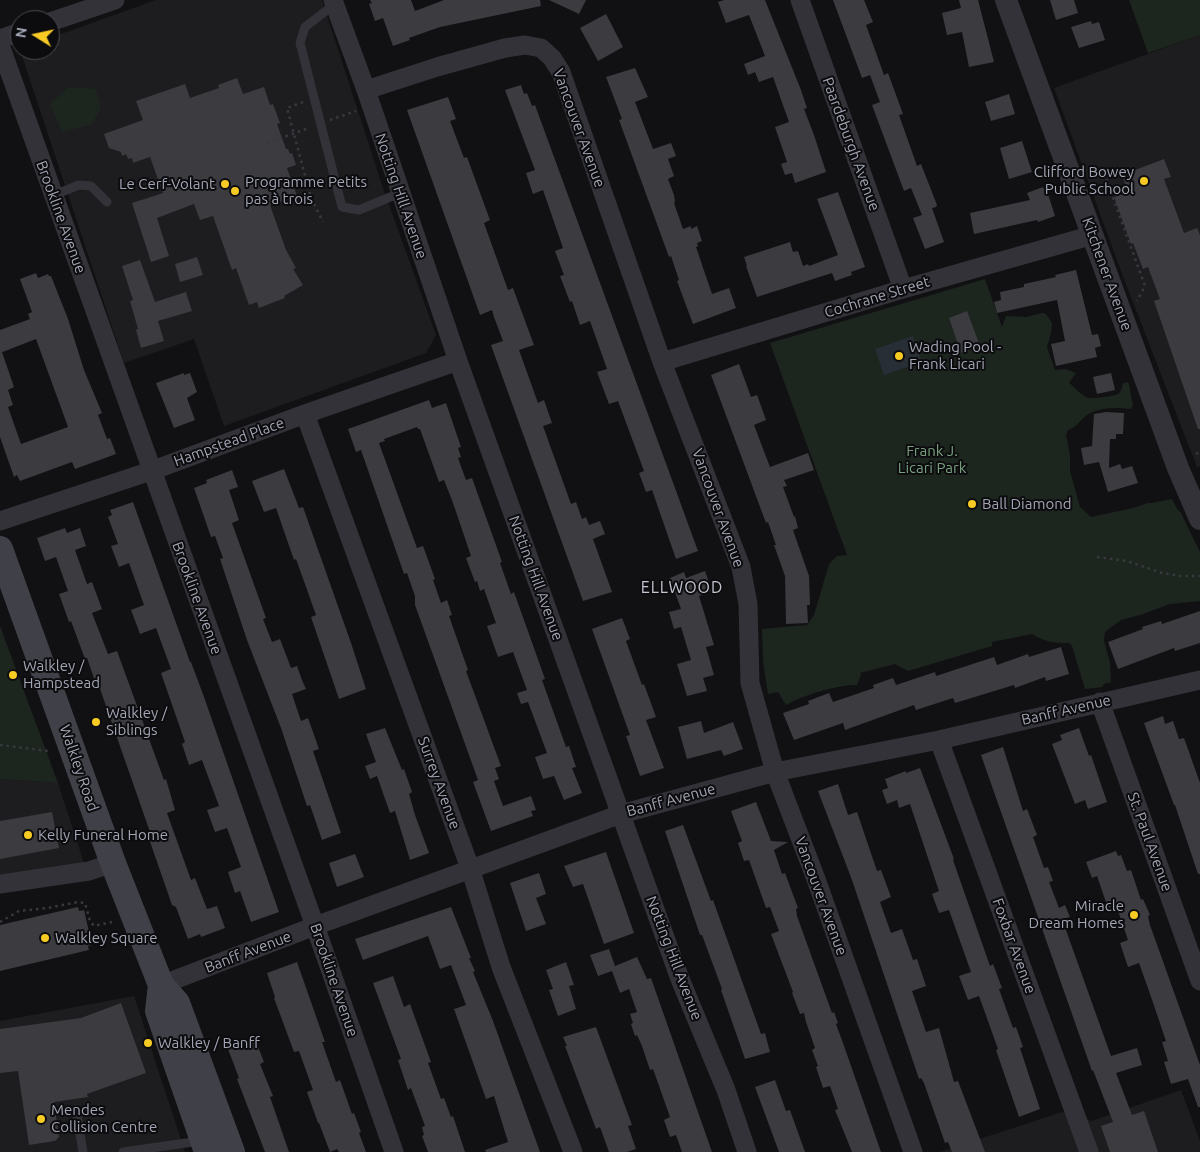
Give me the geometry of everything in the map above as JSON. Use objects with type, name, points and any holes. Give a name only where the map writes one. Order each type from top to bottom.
[{"type":"main road","name":"Walkley Road","points":[[0,549],[113,863],[161,985],[177,1003],[232,1152]]},
{"type":"main road","name":"Walkley Road","points":[[161,985],[158,1011],[205,1146]]},
{"type":"street","points":[[60,19],[115,0]]},
{"type":"street","name":"Paardeburgh Avenue","points":[[800,0],[903,289]]},
{"type":"street","name":"Kitchener Avenue","points":[[1006,0],[1178,468],[1200,519]]},
{"type":"street","name":"Notting Hill Avenue","points":[[334,2],[458,361],[680,980],[726,1090],[747,1152]]},
{"type":"street","name":"Brookline Avenue","points":[[0,45],[394,1152]]},
{"type":"street","name":"Vancouver Avenue","points":[[368,98],[436,67],[505,48],[526,45],[541,48],[552,58],[561,72],[662,362],[741,567],[748,604],[750,683],[775,772],[816,879],[913,1152]]},
{"type":"street","name":"Cochrane Street","points":[[662,362],[903,289],[1093,235]]},
{"type":"street","name":"Hampstead Place","points":[[0,521],[151,471],[305,414],[458,361]]},
{"type":"street","name":"Surrey Avenue","points":[[305,414],[470,868],[502,967],[573,1152]]},
{"type":"street","name":"Banff Avenue","points":[[161,985],[470,868],[621,814],[775,772],[939,740],[1200,680]]},
{"type":"street","name":"St. Paul Avenue","points":[[1100,702],[1200,981]]},
{"type":"street","name":"Foxbar Avenue","points":[[939,740],[1089,1152]]},
{"type":"street","points":[[0,884],[89,870],[113,863]]},
{"type":"lane","points":[[334,2],[305,27],[300,43],[342,207],[359,210],[400,193]]},
{"type":"lane","points":[[54,195],[79,185],[91,186],[107,202]]},
{"type":"lane","points":[[76,1109],[83,1152]]},
{"type":"lane","points":[[123,1152],[205,1146]]},
{"type":"path","points":[[261,145],[320,124],[368,98]]},
{"type":"path","points":[[303,102],[287,108],[312,198],[323,222]]},
{"type":"path","points":[[1104,173],[1145,286],[1138,300]]},
{"type":"path","points":[[1097,557],[1127,561],[1162,573],[1200,576]]},
{"type":"path","points":[[0,745],[48,751]]},
{"type":"path","points":[[0,922],[19,911],[78,902],[85,903],[90,921],[94,926],[112,922]]},
{"type":"shaded area","points":[[156,0],[322,0],[383,188],[436,335],[426,353],[224,426],[194,339],[124,363],[23,60],[60,60],[60,34]]},
{"type":"shaded area","name":"Clifford Bowey Public School","points":[[1200,35],[1200,466],[1197,467],[1122,274],[1054,88]]},
{"type":"shaded area","name":"Wading Pool - Frank Licari","points":[[913,336],[922,362],[884,375],[875,349]]},
{"type":"shaded area","points":[[0,779],[58,783],[84,863],[0,875]]},
{"type":"shaded area","points":[[134,996],[185,1152],[0,1152],[0,1021]]},
{"type":"shaded area","points":[[1181,1090],[1200,1141],[1200,1152],[940,1152],[1062,1112],[1092,1121]]},
{"type":"green space","points":[[1129,0],[1200,0],[1200,35],[1148,53]]},
{"type":"green space","points":[[69,87],[96,89],[101,108],[91,125],[62,132],[50,104]]},
{"type":"green space","name":"Frank J. Licari Park","points":[[985,279],[1002,327],[1006,316],[1026,317],[1042,313],[1046,314],[1052,323],[1047,347],[1055,370],[1066,369],[1076,373],[1069,383],[1083,395],[1090,398],[1116,395],[1120,392],[1123,383],[1127,382],[1129,384],[1133,406],[1131,409],[1108,408],[1092,412],[1068,430],[1066,435],[1070,455],[1070,471],[1080,507],[1091,517],[1172,499],[1200,552],[1200,601],[1170,604],[1121,620],[1105,632],[1104,641],[1110,662],[1111,682],[1104,684],[1102,687],[1085,689],[1072,646],[1069,643],[1050,642],[1032,634],[992,642],[992,646],[908,671],[895,664],[860,673],[857,685],[841,686],[820,691],[786,705],[778,692],[768,694],[763,661],[762,629],[807,625],[814,615],[829,564],[837,556],[847,555],[770,343]]},
{"type":"green space","points":[[0,626],[58,783],[0,779]]},
{"type":"building","points":[[370,0],[411,0],[415,11],[444,0],[540,0],[541,6],[440,27],[393,46],[383,18],[375,21],[369,4],[372,3]]},
{"type":"building","points":[[549,0],[586,0],[579,14]]},
{"type":"building","points":[[724,0],[765,0],[801,90],[807,108],[804,109],[826,172],[795,183],[792,173],[785,175],[781,164],[787,162],[775,127],[789,122],[773,77],[759,82],[755,72],[748,75],[744,64],[765,56],[749,15],[726,23],[718,2]]},
{"type":"building","points":[[833,0],[864,0],[873,22],[866,25],[884,75],[888,73],[903,114],[899,115],[917,166],[921,164],[937,205],[932,208],[944,242],[925,249],[913,218],[922,215],[911,188],[904,191],[872,105],[880,102],[870,75],[862,78]]},
{"type":"building","points":[[959,0],[978,0],[994,62],[969,67],[962,32],[947,35],[942,13],[961,8]]},
{"type":"building","points":[[1050,0],[1074,0],[1078,13],[1056,20]]},
{"type":"building","points":[[606,14],[623,47],[598,61],[580,28]]},
{"type":"building","points":[[1091,21],[1092,24],[1099,22],[1105,40],[1079,48],[1071,27]]},
{"type":"building","points":[[635,68],[648,97],[635,102],[653,149],[671,143],[676,156],[668,159],[674,176],[668,179],[683,229],[691,226],[691,229],[697,226],[702,241],[697,243],[698,246],[696,247],[712,294],[729,288],[736,308],[693,324],[677,281],[679,280],[671,256],[669,257],[619,120],[622,119],[606,77]]},
{"type":"building","points":[[237,78],[243,94],[264,87],[270,105],[273,104],[280,123],[277,124],[286,149],[288,149],[290,154],[292,153],[296,165],[287,168],[297,196],[270,205],[286,250],[296,268],[293,269],[303,285],[284,296],[285,298],[259,308],[257,302],[249,305],[236,268],[232,270],[213,216],[200,220],[194,204],[157,218],[169,256],[151,262],[132,203],[163,193],[150,157],[133,163],[132,158],[128,159],[126,154],[122,156],[121,152],[109,148],[104,134],[143,120],[136,101],[185,84],[190,98],[219,88],[218,85]]},
{"type":"building","points":[[521,85],[524,94],[527,93],[532,106],[535,105],[698,551],[676,559],[652,490],[646,492],[639,473],[644,471],[618,401],[609,404],[597,372],[607,369],[590,321],[580,325],[572,301],[570,302],[560,276],[564,275],[555,251],[563,248],[543,190],[533,194],[526,173],[535,170],[505,90]]},
{"type":"building","points":[[1009,94],[1015,114],[991,121],[985,102]]},
{"type":"building","points":[[448,97],[456,119],[450,121],[464,158],[467,157],[490,220],[484,223],[508,290],[513,288],[534,345],[519,350],[538,403],[544,400],[552,423],[543,426],[571,504],[576,502],[582,519],[586,517],[589,525],[600,521],[605,534],[593,539],[612,592],[583,601],[491,345],[503,341],[492,310],[480,315],[407,110]]},
{"type":"building","points":[[1022,141],[1032,172],[1009,179],[1000,148]]},
{"type":"building","points":[[1164,159],[1171,177],[1164,179],[1184,233],[1197,228],[1200,235],[1200,429],[1198,429],[1154,301],[1160,299],[1148,267],[1143,269],[1133,243],[1131,244],[1114,197],[1128,192],[1122,175]]},
{"type":"building","points":[[1043,187],[1044,189],[1046,188],[1055,216],[1038,222],[1037,220],[974,234],[970,213],[1030,200],[1027,193]]},
{"type":"building","points":[[838,192],[865,267],[851,272],[852,275],[835,281],[832,273],[757,297],[744,257],[790,242],[793,252],[798,251],[803,266],[808,264],[809,266],[838,255],[817,199]]},
{"type":"building","points":[[197,257],[203,275],[180,282],[175,264]]},
{"type":"building","points":[[140,260],[155,302],[186,292],[192,311],[158,321],[164,341],[141,348],[130,301],[133,300],[122,266]]},
{"type":"building","points":[[1076,270],[1092,335],[1098,334],[1101,346],[1095,348],[1097,357],[1056,366],[1051,344],[1065,341],[1057,300],[997,313],[994,302],[1001,300],[1000,292],[1024,287],[1024,284],[1056,277],[1055,275]]},
{"type":"building","points":[[36,273],[38,278],[48,274],[51,276],[68,319],[84,370],[102,413],[98,415],[107,439],[110,438],[116,454],[75,469],[72,462],[20,481],[17,475],[14,477],[0,437],[0,330],[30,319],[28,314],[32,312],[20,279]],"holes":[[[36,339],[68,427],[21,444],[8,407],[13,405],[8,390],[14,387],[2,352]]]},
{"type":"building","points":[[967,311],[980,346],[961,353],[949,318]]},
{"type":"building","points":[[739,364],[751,397],[757,395],[766,420],[754,425],[770,467],[808,453],[814,470],[784,480],[787,486],[783,487],[795,516],[798,528],[793,530],[809,576],[810,605],[807,605],[808,623],[786,624],[785,576],[774,545],[776,545],[711,375]]},
{"type":"building","points":[[184,373],[184,375],[190,373],[197,392],[187,398],[195,420],[174,428],[156,383]]},
{"type":"building","points":[[1111,373],[1115,390],[1097,394],[1093,377]]},
{"type":"building","points":[[429,400],[432,408],[446,403],[461,447],[458,448],[461,457],[458,458],[466,480],[472,478],[502,562],[500,563],[511,594],[514,592],[545,679],[542,680],[566,747],[569,746],[576,767],[572,768],[582,793],[564,800],[554,776],[543,779],[535,757],[547,753],[528,702],[521,704],[517,693],[527,690],[513,652],[498,657],[487,626],[496,623],[484,589],[480,591],[477,581],[475,582],[466,558],[471,556],[453,503],[444,480],[439,482],[420,429],[417,427],[384,439],[385,441],[379,443],[417,548],[423,546],[435,579],[433,580],[441,603],[447,600],[452,615],[449,616],[468,670],[466,671],[501,766],[495,768],[499,779],[494,781],[503,806],[531,796],[536,810],[531,811],[533,816],[491,831],[473,782],[478,780],[415,605],[415,596],[407,573],[404,574],[361,450],[356,452],[348,429]]},
{"type":"building","points":[[1106,412],[1124,413],[1123,434],[1116,434],[1116,439],[1110,439],[1109,468],[1120,464],[1122,469],[1132,466],[1138,483],[1108,492],[1099,462],[1084,465],[1081,448],[1092,446],[1094,414]]},
{"type":"building","points":[[284,469],[299,508],[303,507],[366,689],[339,699],[311,617],[316,615],[276,508],[264,512],[252,481]]},
{"type":"building","points":[[232,470],[238,487],[229,490],[239,520],[232,523],[266,618],[263,619],[272,642],[280,639],[291,668],[297,666],[306,689],[292,694],[301,721],[308,718],[319,749],[313,751],[341,833],[322,840],[310,805],[307,806],[281,728],[247,640],[220,559],[223,558],[215,536],[211,537],[194,488],[207,483],[206,480]]},
{"type":"building","points":[[133,502],[279,912],[251,922],[240,891],[235,893],[228,872],[241,867],[227,828],[215,832],[207,810],[219,806],[202,760],[189,765],[182,744],[185,742],[161,673],[171,669],[156,628],[140,634],[131,610],[144,605],[129,563],[119,567],[111,546],[118,544],[108,517],[112,515],[110,510]]},
{"type":"building","points":[[65,528],[67,533],[80,528],[86,546],[75,550],[87,584],[92,582],[102,609],[92,613],[108,654],[117,651],[164,780],[166,779],[175,810],[167,813],[191,880],[195,878],[207,909],[217,906],[225,928],[201,937],[200,934],[188,939],[176,907],[172,905],[147,833],[150,832],[99,686],[97,687],[87,658],[85,659],[59,594],[68,591],[56,557],[45,561],[37,538]]},
{"type":"building","points":[[705,571],[712,591],[699,596],[714,645],[706,647],[714,675],[703,678],[707,691],[687,696],[677,664],[691,660],[681,627],[674,629],[669,612],[681,609],[670,578],[684,572],[686,578]]},
{"type":"building","points":[[1200,611],[1200,643],[1175,651],[1174,648],[1118,669],[1108,642],[1143,629],[1142,627],[1161,621],[1162,624]]},
{"type":"building","points":[[622,618],[630,639],[626,641],[656,717],[646,720],[664,768],[640,776],[626,736],[630,735],[592,629]]},
{"type":"building","points":[[1061,647],[1069,674],[1046,681],[1045,677],[1015,688],[1014,685],[955,703],[953,698],[916,710],[914,705],[845,730],[843,723],[794,740],[783,713],[809,704],[808,701],[829,693],[833,702],[874,688],[873,685],[893,678],[896,685],[935,672],[936,676],[994,657],[997,665],[1028,654],[1029,657]]},
{"type":"building","points":[[1163,716],[1165,724],[1173,721],[1179,739],[1184,738],[1200,783],[1200,874],[1198,874],[1175,805],[1144,723]]},
{"type":"building","points":[[701,721],[704,733],[733,722],[743,749],[724,756],[721,750],[687,759],[678,727]]},
{"type":"building","points":[[385,728],[402,770],[404,769],[412,792],[409,794],[415,815],[429,853],[410,860],[395,811],[390,813],[377,776],[370,779],[365,766],[376,762],[366,734]]},
{"type":"building","points":[[1079,728],[1089,756],[1091,755],[1107,802],[1088,809],[1085,800],[1075,804],[1052,744],[1062,740],[1060,735]]},
{"type":"building","points":[[1003,747],[1023,811],[1027,809],[1037,835],[1033,837],[1044,868],[1048,867],[1053,881],[1049,882],[1059,908],[1065,905],[1070,917],[1062,919],[1111,1056],[1137,1048],[1142,1065],[1116,1073],[1132,1115],[1144,1111],[1158,1152],[1110,1152],[1101,1126],[1113,1122],[1092,1071],[981,755]]},
{"type":"building","points":[[920,768],[954,859],[990,966],[993,964],[1002,988],[999,989],[1013,1028],[1016,1027],[1023,1047],[1020,1048],[1040,1109],[1019,1117],[979,996],[968,1000],[959,976],[971,972],[949,910],[939,913],[932,894],[939,891],[910,804],[899,808],[897,800],[887,804],[882,790],[888,788],[885,779]]},
{"type":"building","points":[[838,784],[848,815],[857,812],[877,871],[881,870],[891,897],[880,902],[891,933],[902,929],[913,960],[917,959],[926,986],[912,991],[926,1032],[939,1028],[954,1082],[958,1081],[985,1152],[952,1152],[948,1142],[945,1143],[924,1083],[921,1078],[919,1079],[852,880],[818,791]]},
{"type":"building","points":[[756,802],[771,841],[788,842],[774,850],[782,874],[785,873],[798,908],[796,909],[797,916],[832,1013],[834,1012],[838,1023],[836,1024],[881,1152],[852,1152],[835,1110],[838,1109],[830,1086],[823,1088],[812,1050],[815,1048],[804,1013],[800,1014],[771,934],[779,931],[770,907],[766,908],[749,860],[744,861],[738,843],[742,841],[731,811]]},
{"type":"building","name":"Kelly Funeral Home","points":[[52,812],[59,848],[0,859],[0,821]]},
{"type":"building","points":[[683,825],[711,901],[713,900],[761,1034],[765,1033],[770,1052],[745,1059],[665,831]]},
{"type":"building","points":[[1116,851],[1118,856],[1121,855],[1127,871],[1131,870],[1141,900],[1143,899],[1150,915],[1148,916],[1150,925],[1200,1065],[1200,1107],[1198,1107],[1188,1079],[1171,1084],[1164,1062],[1168,1061],[1162,1042],[1166,1041],[1139,963],[1128,967],[1120,943],[1128,940],[1116,905],[1108,908],[1097,876],[1092,878],[1086,862]]},
{"type":"building","points":[[606,852],[634,933],[604,944],[583,884],[573,887],[564,866]]},
{"type":"building","points":[[355,854],[364,877],[337,887],[329,863]]},
{"type":"building","points":[[539,873],[546,894],[536,898],[546,924],[526,931],[510,883]]},
{"type":"building","name":"Walkley Square","points":[[78,907],[79,911],[84,910],[92,945],[88,946],[89,950],[0,971],[0,925]]},
{"type":"building","points":[[451,907],[471,958],[469,958],[475,971],[473,972],[493,1021],[540,1152],[486,1152],[485,1150],[508,1142],[494,1096],[486,1099],[454,1009],[466,1005],[451,965],[440,969],[428,936],[363,960],[355,939]]},
{"type":"building","points":[[609,949],[615,966],[637,957],[647,979],[651,978],[712,1152],[682,1152],[676,1135],[670,1137],[664,1120],[670,1117],[653,1069],[650,1070],[642,1046],[637,1035],[635,1036],[631,1024],[633,1023],[630,1014],[637,1012],[629,989],[620,993],[612,971],[598,976],[590,955]]},
{"type":"building","points":[[297,962],[325,1042],[322,1042],[336,1082],[340,1080],[352,1114],[354,1113],[361,1132],[359,1133],[366,1152],[339,1152],[337,1149],[330,1152],[318,1123],[307,1092],[313,1090],[299,1051],[294,1052],[267,973]]},
{"type":"building","points":[[566,962],[574,985],[569,986],[576,1009],[558,1016],[549,990],[553,989],[546,970]]},
{"type":"building","points":[[393,976],[404,1007],[410,1004],[431,1062],[428,1063],[441,1099],[444,1098],[451,1117],[453,1116],[465,1152],[428,1152],[422,1136],[424,1135],[422,1127],[425,1126],[411,1088],[408,1090],[398,1060],[401,1059],[373,983]]},
{"type":"building","points":[[121,1003],[146,1073],[87,1094],[88,1097],[54,1102],[59,1137],[55,1141],[29,1145],[18,1071],[0,1073],[0,1029],[81,1018]]},
{"type":"building","points":[[596,1027],[632,1125],[628,1126],[636,1149],[627,1152],[609,1152],[600,1127],[596,1129],[565,1046],[567,1046],[563,1037]]},
{"type":"building","points":[[255,1039],[264,1062],[260,1064],[273,1096],[270,1097],[289,1152],[265,1152],[237,1079],[239,1078],[228,1049]]},
{"type":"building","points":[[775,1080],[786,1111],[790,1110],[805,1152],[779,1152],[755,1087]]},
{"type":"place","name":"Clifford Bowey Public School","points":[[1144,181]]},
{"type":"place","name":"Le Cerf-Volant","points":[[225,184]]},
{"type":"place","name":"Programme Petits pas à trois","points":[[235,191]]},
{"type":"place","name":"Wading Pool - Frank Licari","points":[[899,356]]},
{"type":"place","name":"Ball Diamond","points":[[972,504]]},
{"type":"place","name":"Walkley / Hampstead","points":[[13,675]]},
{"type":"place","name":"Walkley / Siblings","points":[[96,722]]},
{"type":"place","name":"Kelly Funeral Home","points":[[28,835]]},
{"type":"place","name":"Miracle Dream Homes","points":[[1134,915]]},
{"type":"place","name":"Walkley Square","points":[[45,938]]},
{"type":"place","name":"Walkley / Banff","points":[[148,1043]]},
{"type":"place","name":"Mendes Collision Centre","points":[[41,1119]]},
{"type":"district","name":"ELLWOOD","points":[[682,588]]}]
